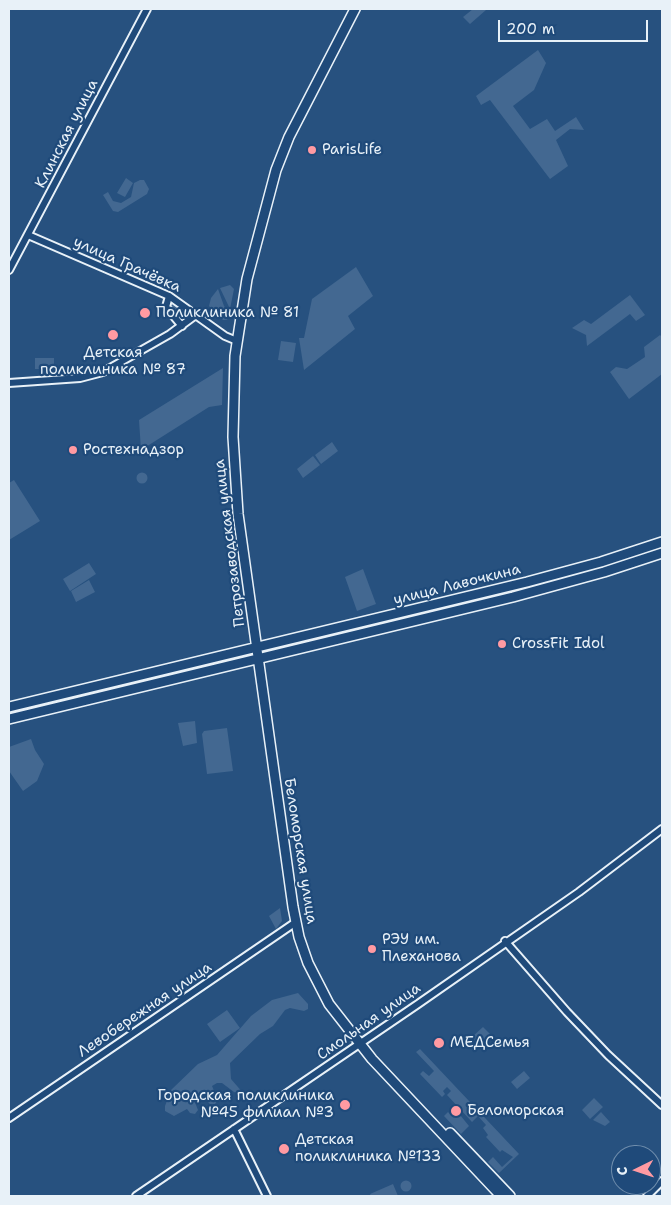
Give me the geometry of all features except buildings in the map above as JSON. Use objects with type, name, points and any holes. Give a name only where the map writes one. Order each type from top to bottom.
[{"type":"main road","name":"Петрозаводская улица","points":[[256,648],[238,514],[234,461],[237,340],[248,272],[276,170],[296,123],[355,9]]},
{"type":"main road","name":"улица Лавочкина","points":[[9,707],[601,562],[662,542]]},
{"type":"main road","name":"улица Лавочкина","points":[[9,719],[258,660],[604,572],[662,553]]},
{"type":"main road","name":"Беломорская улица","points":[[256,648],[296,922],[308,963],[323,994],[335,1013],[372,1059],[501,1196]]},
{"type":"main road","name":"Беломорская улица","points":[[360,1043],[376,1056],[510,1196]]},
{"type":"street","name":"Клинская улица","points":[[9,270],[147,9]]},
{"type":"street","name":"улица Грачёвка","points":[[28,235],[169,296],[197,314],[225,336],[237,340]]},
{"type":"street","points":[[169,296],[166,307],[182,326]]},
{"type":"street","points":[[9,383],[94,375],[182,326],[197,314]]},
{"type":"street","points":[[614,558],[611,565],[618,568]]},
{"type":"street","points":[[601,562],[608,566],[604,572]]},
{"type":"street","points":[[193,662],[197,663],[201,668],[196,675]]},
{"type":"street","points":[[75,690],[79,703]]},
{"type":"street","name":"Смольная улица","points":[[136,1196],[592,882],[662,829]]},
{"type":"street","name":"Левобережная улица","points":[[9,1118],[296,922]]},
{"type":"street","points":[[505,942],[567,1012],[662,1105]]},
{"type":"street","points":[[234,1129],[267,1196]]},
{"type":"street","points":[[647,1196],[662,1181]]},
{"type":"shaded area","points":[[473,9],[486,10],[470,24],[463,17]]},
{"type":"shaded area","points":[[538,50],[546,63],[534,90],[513,106],[530,129],[547,119],[555,131],[576,117],[584,130],[570,129],[556,140],[568,166],[550,179],[490,100],[481,105],[476,96]]},
{"type":"shaded area","points":[[126,178],[133,183],[125,197],[117,193]]},
{"type":"shaded area","points":[[144,180],[149,189],[147,194],[118,212],[113,211],[103,195],[108,192],[113,201],[121,203],[131,197],[134,183]]},
{"type":"shaded area","points":[[356,267],[373,296],[348,316],[355,329],[304,370],[299,338],[304,338],[312,299]]},
{"type":"shaded area","points":[[230,285],[234,289],[230,309],[220,288]]},
{"type":"shaded area","points":[[218,289],[224,306],[230,313],[227,320],[223,320],[209,306],[211,298]]},
{"type":"shaded area","points":[[630,295],[645,315],[636,321],[630,314],[587,346],[586,335],[572,328],[584,320],[591,324]]},
{"type":"shaded area","points":[[171,301],[189,313],[181,321],[171,309]]},
{"type":"shaded area","points":[[660,335],[662,337],[662,374],[629,399],[610,372],[616,367],[627,369],[645,357],[644,347]]},
{"type":"shaded area","points":[[281,341],[296,343],[293,362],[278,360]]},
{"type":"shaded area","points":[[35,358],[54,358],[54,369],[35,369]]},
{"type":"shaded area","points":[[223,368],[222,405],[209,407],[141,450],[139,420]]},
{"type":"shaded area","points":[[332,442],[338,451],[321,464],[315,455]]},
{"type":"shaded area","points":[[313,456],[320,465],[303,478],[297,469]]},
{"type":"shaded area","points":[[142,472],[148,478],[142,484],[136,478]]},
{"type":"shaded area","points":[[14,480],[40,521],[9,540],[9,483]]},
{"type":"shaded area","points":[[662,542],[662,553],[258,660],[256,648]]},
{"type":"shaded area","points":[[89,563],[96,574],[70,591],[63,579]]},
{"type":"shaded area","points":[[363,569],[376,604],[357,611],[345,577]]},
{"type":"shaded area","points":[[89,580],[95,592],[76,602],[71,591]]},
{"type":"shaded area","points":[[195,721],[197,743],[183,746],[178,723]]},
{"type":"shaded area","points":[[227,728],[233,771],[207,774],[202,734],[204,731]]},
{"type":"shaded area","points":[[31,739],[35,750],[44,764],[37,781],[23,791],[9,771],[9,747]]},
{"type":"shaded area","points":[[280,908],[282,921],[276,929],[269,916]]},
{"type":"shaded area","points":[[298,993],[308,1004],[308,1009],[304,1011],[290,1008],[285,1010],[273,1026],[260,1034],[230,1063],[231,1079],[244,1094],[234,1092],[222,1083],[217,1083],[212,1086],[218,1100],[215,1104],[210,1104],[202,1097],[198,1097],[194,1100],[198,1110],[195,1114],[190,1113],[187,1109],[174,1116],[165,1111],[171,1090],[198,1064],[217,1055],[251,1016],[272,1000]]},
{"type":"shaded area","points":[[227,1010],[240,1028],[220,1042],[207,1024]]},
{"type":"shaded area","points":[[483,1027],[491,1035],[480,1045],[472,1037]]},
{"type":"shaded area","points":[[420,1049],[519,1154],[499,1173],[488,1162],[493,1157],[502,1167],[513,1157],[502,1150],[500,1152],[486,1137],[488,1135],[483,1128],[486,1125],[478,1116],[472,1122],[447,1095],[451,1091],[447,1087],[443,1091],[445,1094],[442,1097],[420,1074],[423,1071],[429,1076],[434,1071],[416,1052]]},
{"type":"shaded area","points":[[524,1071],[530,1078],[517,1089],[511,1082]]},
{"type":"shaded area","points":[[594,1098],[603,1107],[590,1119],[582,1110]]},
{"type":"shaded area","points":[[456,1110],[469,1126],[461,1134],[444,1116],[448,1112],[451,1115]]},
{"type":"shaded area","points":[[601,1112],[610,1122],[605,1126],[593,1120]]},
{"type":"shaded area","points":[[406,1180],[412,1186],[406,1192],[400,1186]]},
{"type":"shaded area","points":[[393,1184],[398,1196],[371,1196],[370,1194]]},
{"type":"place","name":"ParisLife","points":[[312,150]]},
{"type":"place","name":"Поликлиника № 81","points":[[145,313]]},
{"type":"place","name":"Детская поликлиника № 87","points":[[113,335]]},
{"type":"place","name":"Ростехнадзор","points":[[73,450]]},
{"type":"place","name":"CrossFit Idol","points":[[502,644]]},
{"type":"place","name":"РЭУ им. Плеханова","points":[[372,949]]},
{"type":"place","name":"МЕДСемья","points":[[439,1043]]},
{"type":"place","name":"Городская поликлиника №45 филиал №3","points":[[345,1105]]},
{"type":"place","name":"Беломорская","points":[[456,1111]]},
{"type":"place","name":"Детская поликлиника №133","points":[[284,1149]]}]
